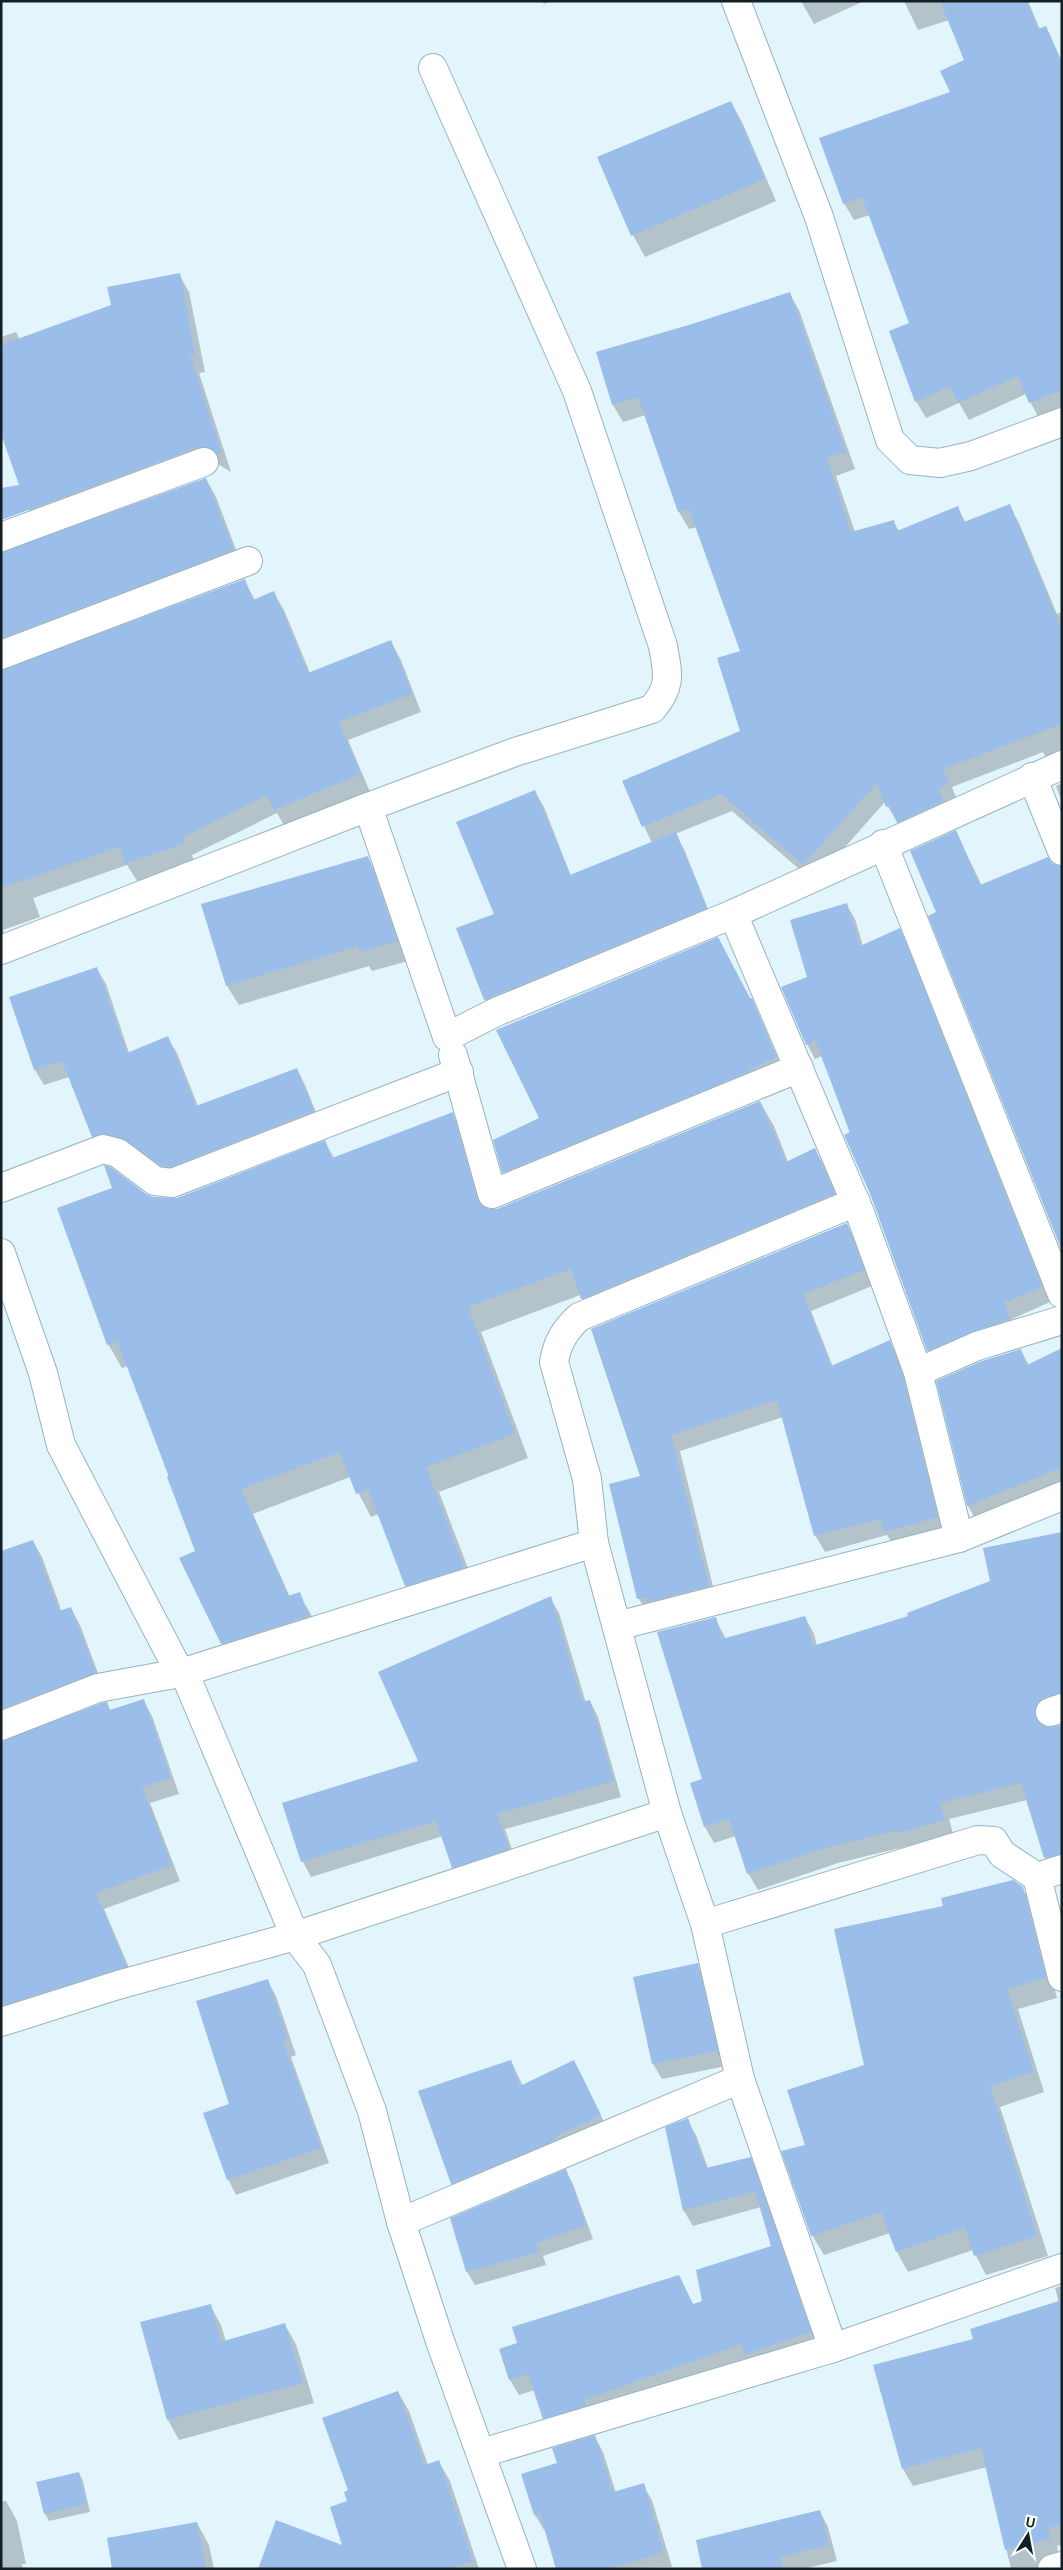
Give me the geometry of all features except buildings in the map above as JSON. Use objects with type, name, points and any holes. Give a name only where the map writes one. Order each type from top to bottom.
[{"type":"street","points":[[736,1],[819,217],[890,440],[910,460],[940,463],[971,456],[1062,422]]},
{"type":"street","points":[[1,950],[368,807],[515,752],[652,708],[665,694],[668,675],[663,646],[577,391],[433,68]]},
{"type":"street","points":[[1,537],[204,462]]},
{"type":"street","points":[[1,655],[248,561]]},
{"type":"street","points":[[447,1037],[496,1012],[733,914],[1062,764]]},
{"type":"street","points":[[1032,777],[1062,850]]},
{"type":"street","points":[[368,807],[459,1072],[492,1194],[799,1068]]},
{"type":"street","points":[[883,844],[1062,1294]]},
{"type":"street","points":[[733,914],[856,1202],[884,1273],[918,1372],[959,1538]]},
{"type":"street","points":[[1,1188],[103,1149],[118,1153],[155,1181],[172,1183],[459,1072]]},
{"type":"street","points":[[833,2348],[740,2079],[705,1924],[667,1813],[594,1543],[586,1479],[554,1362],[562,1337],[579,1317],[856,1202]]},
{"type":"street","points":[[1,1253],[42,1373],[61,1445],[182,1672],[295,1936],[317,1965],[372,2111],[400,2222],[440,2341],[482,2453],[522,2569]]},
{"type":"street","points":[[918,1372],[977,1346],[1062,1320]]},
{"type":"street","points":[[617,1626],[959,1538],[1062,1496]]},
{"type":"street","points":[[1,1726],[98,1688],[182,1672],[594,1543]]},
{"type":"street","points":[[1,2022],[118,1985],[295,1936],[667,1813]]},
{"type":"street","points":[[705,1924],[978,1840],[994,1842],[1002,1854],[1049,1873],[1062,1977]]},
{"type":"street","points":[[400,2222],[740,2079]]},
{"type":"street","points":[[482,2453],[833,2348],[1062,2268]]},
{"type":"street","points":[[1052,2569],[1062,2566]]}]
